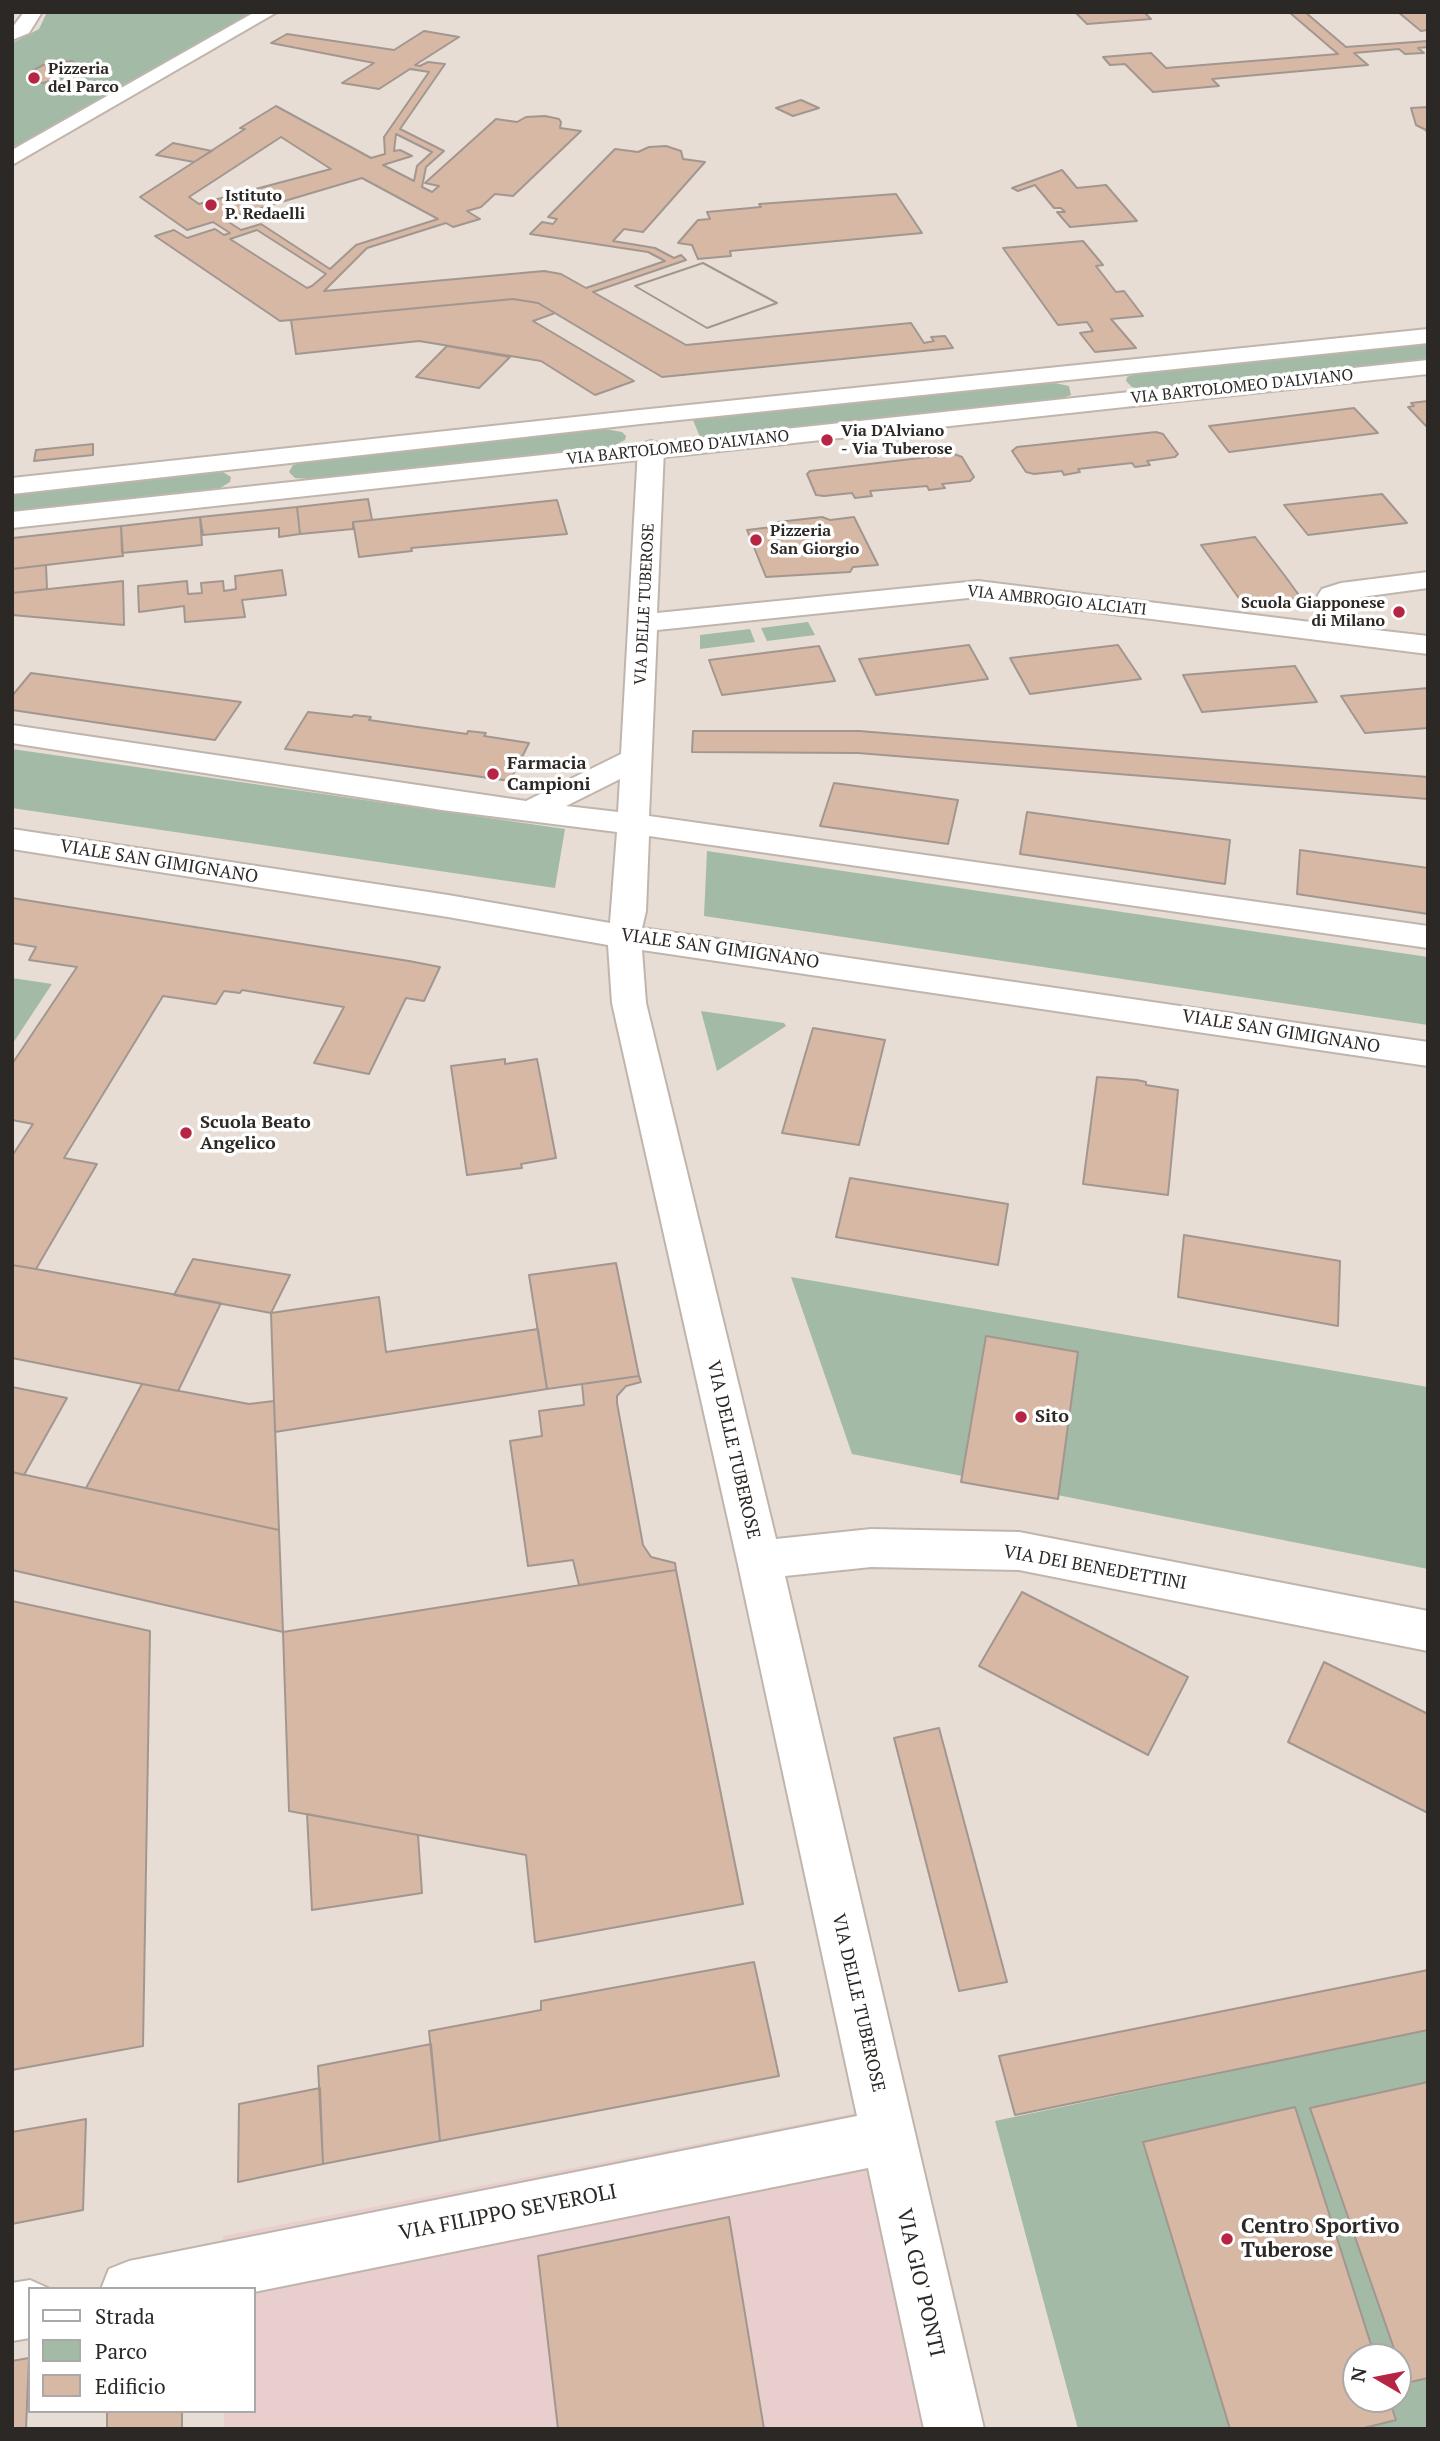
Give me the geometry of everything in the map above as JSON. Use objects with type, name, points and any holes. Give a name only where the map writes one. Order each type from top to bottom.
[{"type":"street","points":[[12,35],[23,29],[33,12]]},
{"type":"street","points":[[12,159],[268,12]]},
{"type":"street","name":"VIA BARTOLOMEO D'ALVIANO","points":[[12,486],[640,417],[1428,336]]},
{"type":"street","name":"VIA BARTOLOMEO D'ALVIANO","points":[[12,520],[1428,367]]},
{"type":"street","points":[[1087,371],[1110,401]]},
{"type":"street","points":[[640,417],[651,450]]},
{"type":"street","name":"VIA DELLE TUBEROSE","points":[[651,450],[634,824],[629,911],[624,935],[629,1003],[759,1560],[888,2137]]},
{"type":"street","points":[[254,460],[257,495]]},
{"type":"street","points":[[1359,637],[1333,603],[1332,595],[1341,591],[1428,580]]},
{"type":"street","name":"VIA AMBROGIO ALCIATI","points":[[645,623],[978,589],[1428,645]]},
{"type":"street","points":[[12,734],[529,812],[634,824],[1428,937]]},
{"type":"street","points":[[529,812],[636,758]]},
{"type":"street","name":"VIALE SAN GIMIGNANO","points":[[12,839],[624,935],[1428,1054]]},
{"type":"street","name":"VIA DEI BENEDETTINI","points":[[759,1560],[871,1548],[1019,1551],[1428,1631]]},
{"type":"street","name":"VIA FILIPPO SEVEROLI","points":[[139,2287],[888,2137]]},
{"type":"street","name":"VIA GIO' PONTI","points":[[888,2137],[954,2429]]},
{"type":"shaded area","points":[[892,2106],[956,2429],[224,2429],[224,2413],[256,2413],[256,2287],[223,2287],[223,2236]]},
{"type":"green space","points":[[47,12],[253,12],[12,151],[12,43],[39,29]]},
{"type":"green space","points":[[1428,342],[1428,360],[1145,390],[1132,387],[1126,381],[1127,377],[1135,373]]},
{"type":"green space","points":[[1050,382],[1069,386],[1071,395],[1060,399],[700,437],[693,420]]},
{"type":"green space","points":[[605,429],[622,432],[626,436],[625,440],[611,447],[309,479],[295,478],[289,472],[293,465],[306,461]]},
{"type":"green space","points":[[221,471],[231,477],[230,482],[220,488],[12,511],[12,492]]},
{"type":"green space","points":[[808,622],[815,635],[767,641],[761,628]]},
{"type":"green space","points":[[750,629],[755,642],[700,649],[700,635]]},
{"type":"green space","points":[[12,749],[565,829],[555,888],[12,808]]},
{"type":"green space","points":[[707,851],[1428,957],[1428,1025],[704,916]]},
{"type":"green space","points":[[12,978],[52,984],[13,1043],[12,1043]]},
{"type":"green space","points":[[701,1011],[784,1023],[786,1026],[717,1071]]},
{"type":"green space","points":[[791,1277],[1428,1387],[1428,1569],[852,1454]]},
{"type":"green space","name":"Centro Sportivo Tuberose","points":[[1428,2030],[1428,2429],[1078,2429],[995,2121]]},
{"type":"building","points":[[1075,12],[1144,12],[1151,19],[1087,24]]},
{"type":"building","points":[[1289,12],[1305,12],[1346,47],[1428,41],[1428,47],[1418,48],[1424,53],[1405,54],[1399,49],[1354,53],[1368,65],[1212,79],[1219,86],[1153,92],[1125,64],[1110,65],[1103,57],[1151,53],[1166,68],[1338,54]]},
{"type":"building","points":[[1398,12],[1428,12],[1428,30],[1421,31]]},
{"type":"building","name":"Istituto P. Redaelli","points":[[424,31],[459,37],[415,65],[428,62],[445,64],[400,129],[444,151],[426,167],[422,187],[432,192],[439,186],[425,183],[496,119],[517,122],[526,117],[545,116],[559,119],[560,128],[581,131],[513,196],[495,194],[481,207],[467,211],[480,219],[453,227],[446,223],[367,248],[324,291],[544,271],[561,274],[586,288],[665,261],[648,252],[530,234],[542,222],[553,224],[557,219],[548,217],[615,149],[638,152],[649,147],[666,146],[681,151],[683,159],[705,162],[643,232],[624,229],[613,241],[655,248],[674,258],[681,255],[686,260],[593,292],[686,345],[911,323],[924,343],[934,341],[931,337],[945,336],[953,348],[662,377],[538,303],[513,299],[280,321],[155,236],[174,230],[187,238],[215,229],[224,235],[230,233],[213,222],[187,230],[140,197],[276,106],[371,158],[385,154],[384,137],[429,72],[410,69],[379,89],[342,83],[374,63],[271,43],[287,34],[394,50]],"holes":[[[396,134],[432,152],[417,166],[414,181],[383,165],[412,156],[400,150],[394,151]],[[281,137],[331,169],[199,204],[189,197]],[[362,178],[438,219],[356,245],[330,269],[261,224],[241,230],[224,219]],[[257,230],[326,274],[307,288],[230,239]]]},
{"type":"building","points":[[72,61],[79,65],[69,75],[43,83],[28,80],[32,71],[43,65]]},
{"type":"building","points":[[801,100],[819,108],[793,116],[776,108]]},
{"type":"building","points":[[1428,107],[1428,135],[1426,130],[1416,125],[1411,108]]},
{"type":"building","points":[[173,143],[212,151],[194,162],[156,155]]},
{"type":"building","points":[[1062,170],[1077,188],[1106,185],[1137,221],[1070,227],[1057,212],[1065,212],[1061,208],[1054,208],[1035,185],[1018,191],[1012,188]]},
{"type":"building","points":[[896,194],[922,233],[730,251],[731,256],[698,259],[692,245],[678,243],[698,220],[710,219],[707,212],[761,207],[759,204]]},
{"type":"building","points":[[1083,241],[1103,265],[1096,266],[1116,292],[1124,291],[1143,316],[1111,319],[1136,348],[1095,352],[1080,333],[1093,331],[1087,322],[1058,325],[1003,248]]},
{"type":"building","points":[[703,263],[777,303],[707,328],[635,286]]},
{"type":"building","points":[[703,263],[777,303],[707,328],[635,286]]},
{"type":"building","points":[[513,299],[538,303],[555,313],[533,321],[634,381],[595,395],[541,361],[419,341],[296,354],[291,320]]},
{"type":"building","points":[[447,346],[510,357],[479,388],[416,377]]},
{"type":"building","points":[[1428,401],[1428,428],[1408,407],[1414,406],[1411,403]]},
{"type":"building","points":[[1354,408],[1378,433],[1229,452],[1209,426]]},
{"type":"building","points":[[1156,432],[1163,434],[1178,454],[1175,457],[1147,461],[1150,465],[1135,467],[1132,463],[1078,469],[1080,472],[1064,475],[1062,471],[1034,474],[1026,472],[1012,451],[1017,447]]},
{"type":"building","points":[[93,444],[93,455],[34,461],[36,450]]},
{"type":"building","points":[[954,454],[962,457],[974,477],[970,481],[942,484],[945,488],[929,490],[927,486],[870,491],[872,496],[855,498],[852,493],[824,496],[816,495],[807,474],[810,471]]},
{"type":"building","points":[[1382,494],[1407,523],[1308,535],[1284,505]]},
{"type":"building","points":[[368,499],[372,520],[353,522],[353,529],[300,534],[297,507]]},
{"type":"building","points":[[557,500],[567,534],[411,548],[412,551],[359,557],[353,522]]},
{"type":"building","points":[[297,507],[300,534],[279,537],[279,528],[203,535],[200,517]]},
{"type":"building","points":[[200,517],[202,545],[122,553],[121,526]]},
{"type":"building","points":[[822,517],[830,520],[854,517],[878,565],[853,567],[850,572],[766,577],[747,530],[772,527],[778,522]]},
{"type":"building","points":[[121,526],[123,556],[12,569],[13,538]]},
{"type":"building","points":[[1255,537],[1301,598],[1243,604],[1201,545]]},
{"type":"building","points":[[46,565],[47,589],[12,593],[12,569]]},
{"type":"building","points":[[282,570],[286,595],[242,600],[245,617],[185,622],[184,606],[139,612],[138,586],[187,581],[188,594],[202,593],[201,583],[223,581],[224,591],[236,589],[235,576]]},
{"type":"building","points":[[123,581],[124,625],[12,615],[12,593]]},
{"type":"building","points":[[969,645],[988,679],[876,695],[859,659]]},
{"type":"building","points":[[1118,645],[1141,679],[1030,694],[1010,658]]},
{"type":"building","points":[[819,646],[835,681],[722,695],[709,660]]},
{"type":"building","points":[[1295,666],[1317,702],[1202,712],[1183,675]]},
{"type":"building","points":[[31,673],[241,702],[215,740],[12,710],[12,696]]},
{"type":"building","points":[[1428,688],[1428,728],[1365,733],[1341,696]]},
{"type":"building","points":[[308,712],[371,717],[369,720],[467,734],[468,731],[486,733],[484,736],[529,743],[510,781],[285,749]]},
{"type":"building","points":[[693,731],[859,731],[1428,777],[1428,799],[858,753],[692,752]]},
{"type":"building","points":[[834,783],[958,800],[948,844],[820,826]]},
{"type":"building","points":[[1027,812],[1230,840],[1225,884],[1020,854]]},
{"type":"building","points":[[1300,850],[1428,868],[1428,914],[1297,894]]},
{"type":"building","points":[[12,898],[440,967],[424,1001],[406,998],[369,1074],[314,1063],[344,1007],[242,990],[240,993],[224,991],[216,1004],[163,996],[64,1158],[97,1164],[36,1269],[12,1265],[12,1156],[33,1124],[12,1120],[12,1064],[77,967],[29,960],[36,947],[12,943]]},
{"type":"building","points":[[813,1028],[885,1040],[859,1145],[782,1133]]},
{"type":"building","points":[[505,1059],[505,1064],[537,1059],[556,1158],[521,1164],[522,1168],[467,1175],[451,1066]]},
{"type":"building","points":[[1097,1077],[1137,1080],[1146,1082],[1146,1085],[1178,1090],[1168,1195],[1083,1184]]},
{"type":"building","points":[[850,1178],[1008,1204],[998,1265],[836,1237]]},
{"type":"building","points":[[1184,1235],[1340,1261],[1338,1326],[1178,1297]]},
{"type":"building","points":[[193,1259],[290,1275],[271,1313],[174,1295]]},
{"type":"building","points":[[616,1263],[639,1376],[547,1389],[529,1275]]},
{"type":"building","points":[[12,1265],[221,1303],[178,1391],[12,1358]]},
{"type":"building","points":[[379,1297],[386,1352],[538,1329],[547,1389],[275,1432],[271,1313]]},
{"type":"building","name":"Sito","points":[[986,1336],[1078,1352],[1058,1499],[961,1482]]},
{"type":"building","points":[[639,1376],[641,1382],[626,1386],[617,1396],[617,1403],[643,1545],[651,1557],[675,1563],[676,1570],[579,1585],[573,1560],[528,1566],[510,1441],[542,1436],[539,1411],[584,1405],[582,1384]]},
{"type":"building","points":[[142,1384],[249,1404],[274,1401],[279,1530],[86,1488]]},
{"type":"building","points":[[12,1387],[67,1398],[24,1475],[12,1472]]},
{"type":"building","points":[[12,1472],[279,1530],[283,1632],[12,1570]]},
{"type":"building","points":[[676,1570],[743,1904],[535,1942],[526,1855],[289,1811],[283,1632]]},
{"type":"building","points":[[1022,1592],[1188,1677],[1148,1755],[979,1666]]},
{"type":"building","points":[[12,1601],[150,1631],[143,2046],[12,2070]]},
{"type":"building","points":[[1324,1662],[1428,1714],[1428,1813],[1288,1742]]},
{"type":"building","points":[[939,1728],[1007,1982],[959,1991],[894,1738]]},
{"type":"building","points":[[307,1814],[418,1835],[422,1893],[312,1910]]},
{"type":"building","points":[[754,1962],[779,2076],[440,2141],[429,2031],[541,2010],[541,2001]]},
{"type":"building","points":[[1428,1970],[1428,2030],[1015,2115],[999,2056]]},
{"type":"building","points":[[431,2044],[440,2141],[323,2164],[318,2066]]},
{"type":"building","points":[[1428,2082],[1428,2378],[1412,2382],[1412,2343],[1392,2343],[1310,2108]]},
{"type":"building","points":[[320,2088],[323,2164],[238,2182],[239,2104]]},
{"type":"building","points":[[1295,2107],[1371,2343],[1342,2343],[1342,2413],[1394,2413],[1396,2420],[1360,2429],[1230,2429],[1143,2142]]},
{"type":"building","points":[[86,2119],[83,2210],[12,2224],[12,2132]]},
{"type":"building","points":[[729,2217],[764,2429],[558,2429],[538,2256]]},
{"type":"building","points":[[28,2358],[26,2429],[12,2429],[12,2361]]},
{"type":"building","points":[[107,2413],[182,2413],[182,2429],[107,2429]]},
{"type":"place","name":"Pizzeria del Parco","points":[[34,78]]},
{"type":"place","name":"Istituto P. Redaelli","points":[[211,205]]},
{"type":"place","name":"Via D'Alviano - Via Tuberose","points":[[827,440]]},
{"type":"place","name":"Pizzeria San Giorgio","points":[[756,540]]},
{"type":"place","name":"Scuola Giapponese di Milano","points":[[1399,612]]},
{"type":"place","name":"Farmacia Campioni","points":[[493,774]]},
{"type":"place","name":"Scuola Beato Angelico","points":[[186,1133]]},
{"type":"place","name":"Sito","points":[[1021,1417]]},
{"type":"place","name":"Centro Sportivo Tuberose","points":[[1227,2239]]}]
